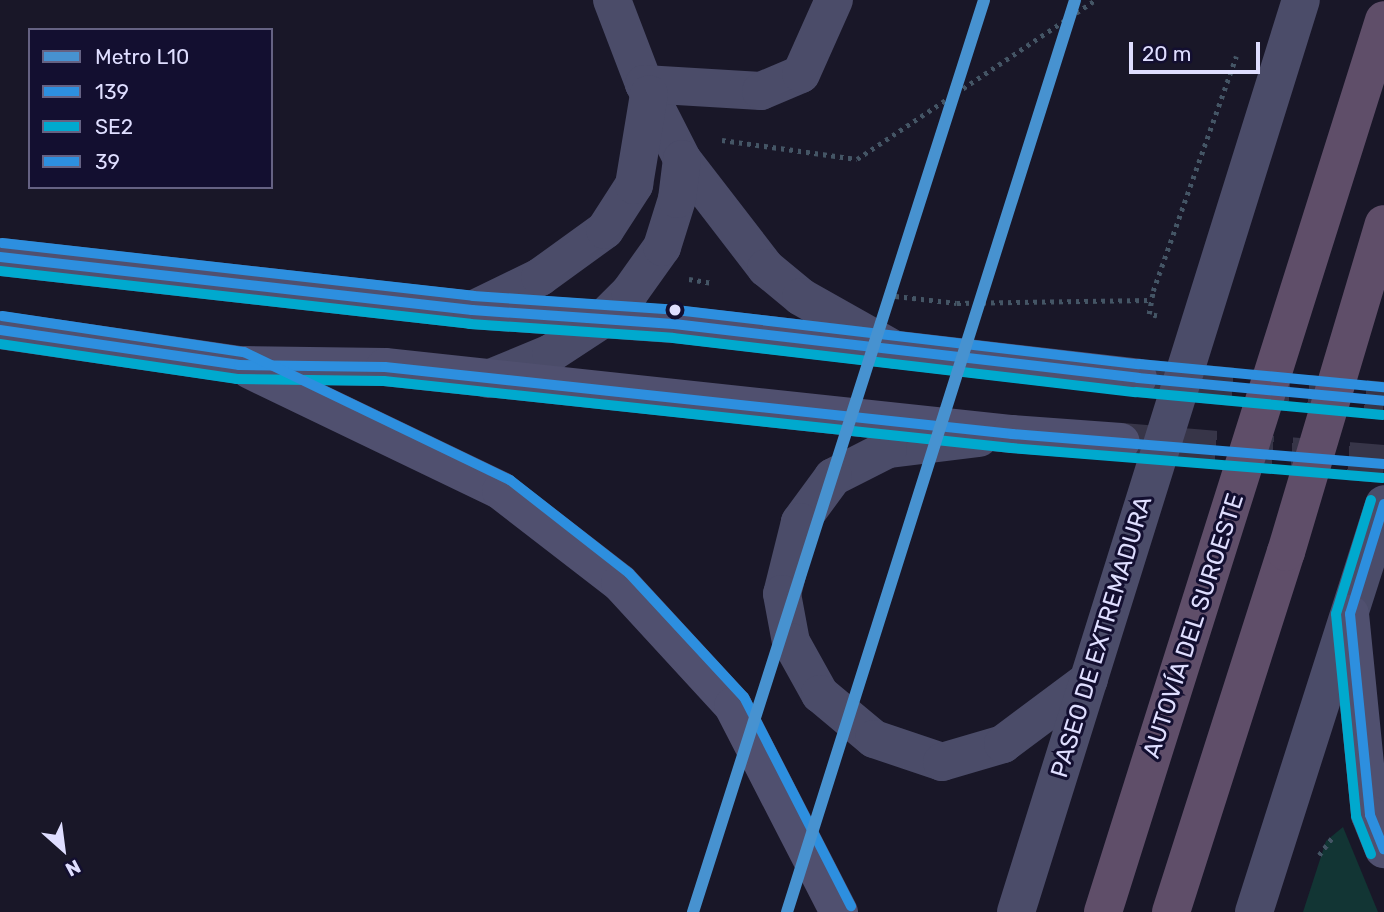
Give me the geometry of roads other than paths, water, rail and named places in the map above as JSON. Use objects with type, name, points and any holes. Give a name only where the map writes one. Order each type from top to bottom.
[{"type":"highway","name":"AUTOVÍA DEL SUROESTE","points":[[1103,912],[1384,20]]},
{"type":"highway","points":[[1171,912],[1286,552],[1384,224]]},
{"type":"main road","points":[[0,257],[472,310],[603,319],[1138,378]]},
{"type":"main road","points":[[0,330],[239,365],[385,367],[1012,434],[1121,442]]},
{"type":"main road","points":[[239,365],[501,491],[620,583],[733,706],[839,912]]},
{"type":"main road","points":[[1350,614],[1370,815],[1384,849]]},
{"type":"street","points":[[612,0],[646,89],[682,159],[766,268],[801,298],[895,350]]},
{"type":"street","points":[[646,89],[761,91],[801,74],[834,0]]},
{"type":"street","name":"PASEO DE EXTREMADURA","points":[[1016,912],[1301,0]]},
{"type":"street","points":[[472,310],[540,278],[605,230],[634,185],[646,89]]},
{"type":"street","points":[[488,379],[551,354],[603,319],[630,292],[662,247],[677,199],[682,159]]},
{"type":"street","points":[[1012,434],[888,449],[833,477],[800,522],[782,594],[791,642],[820,694],[874,739],[942,762],[1003,744],[1089,680]]},
{"type":"street","points":[[1254,912],[1384,504]]},
{"type":"tunnel","points":[[1138,378],[1384,401]]},
{"type":"tunnel","points":[[1121,442],[1384,464]]},
{"type":"metro line","name":"L10","points":[[693,912],[984,0]]},
{"type":"metro line","name":"L10","points":[[787,912],[1075,0]]}]
